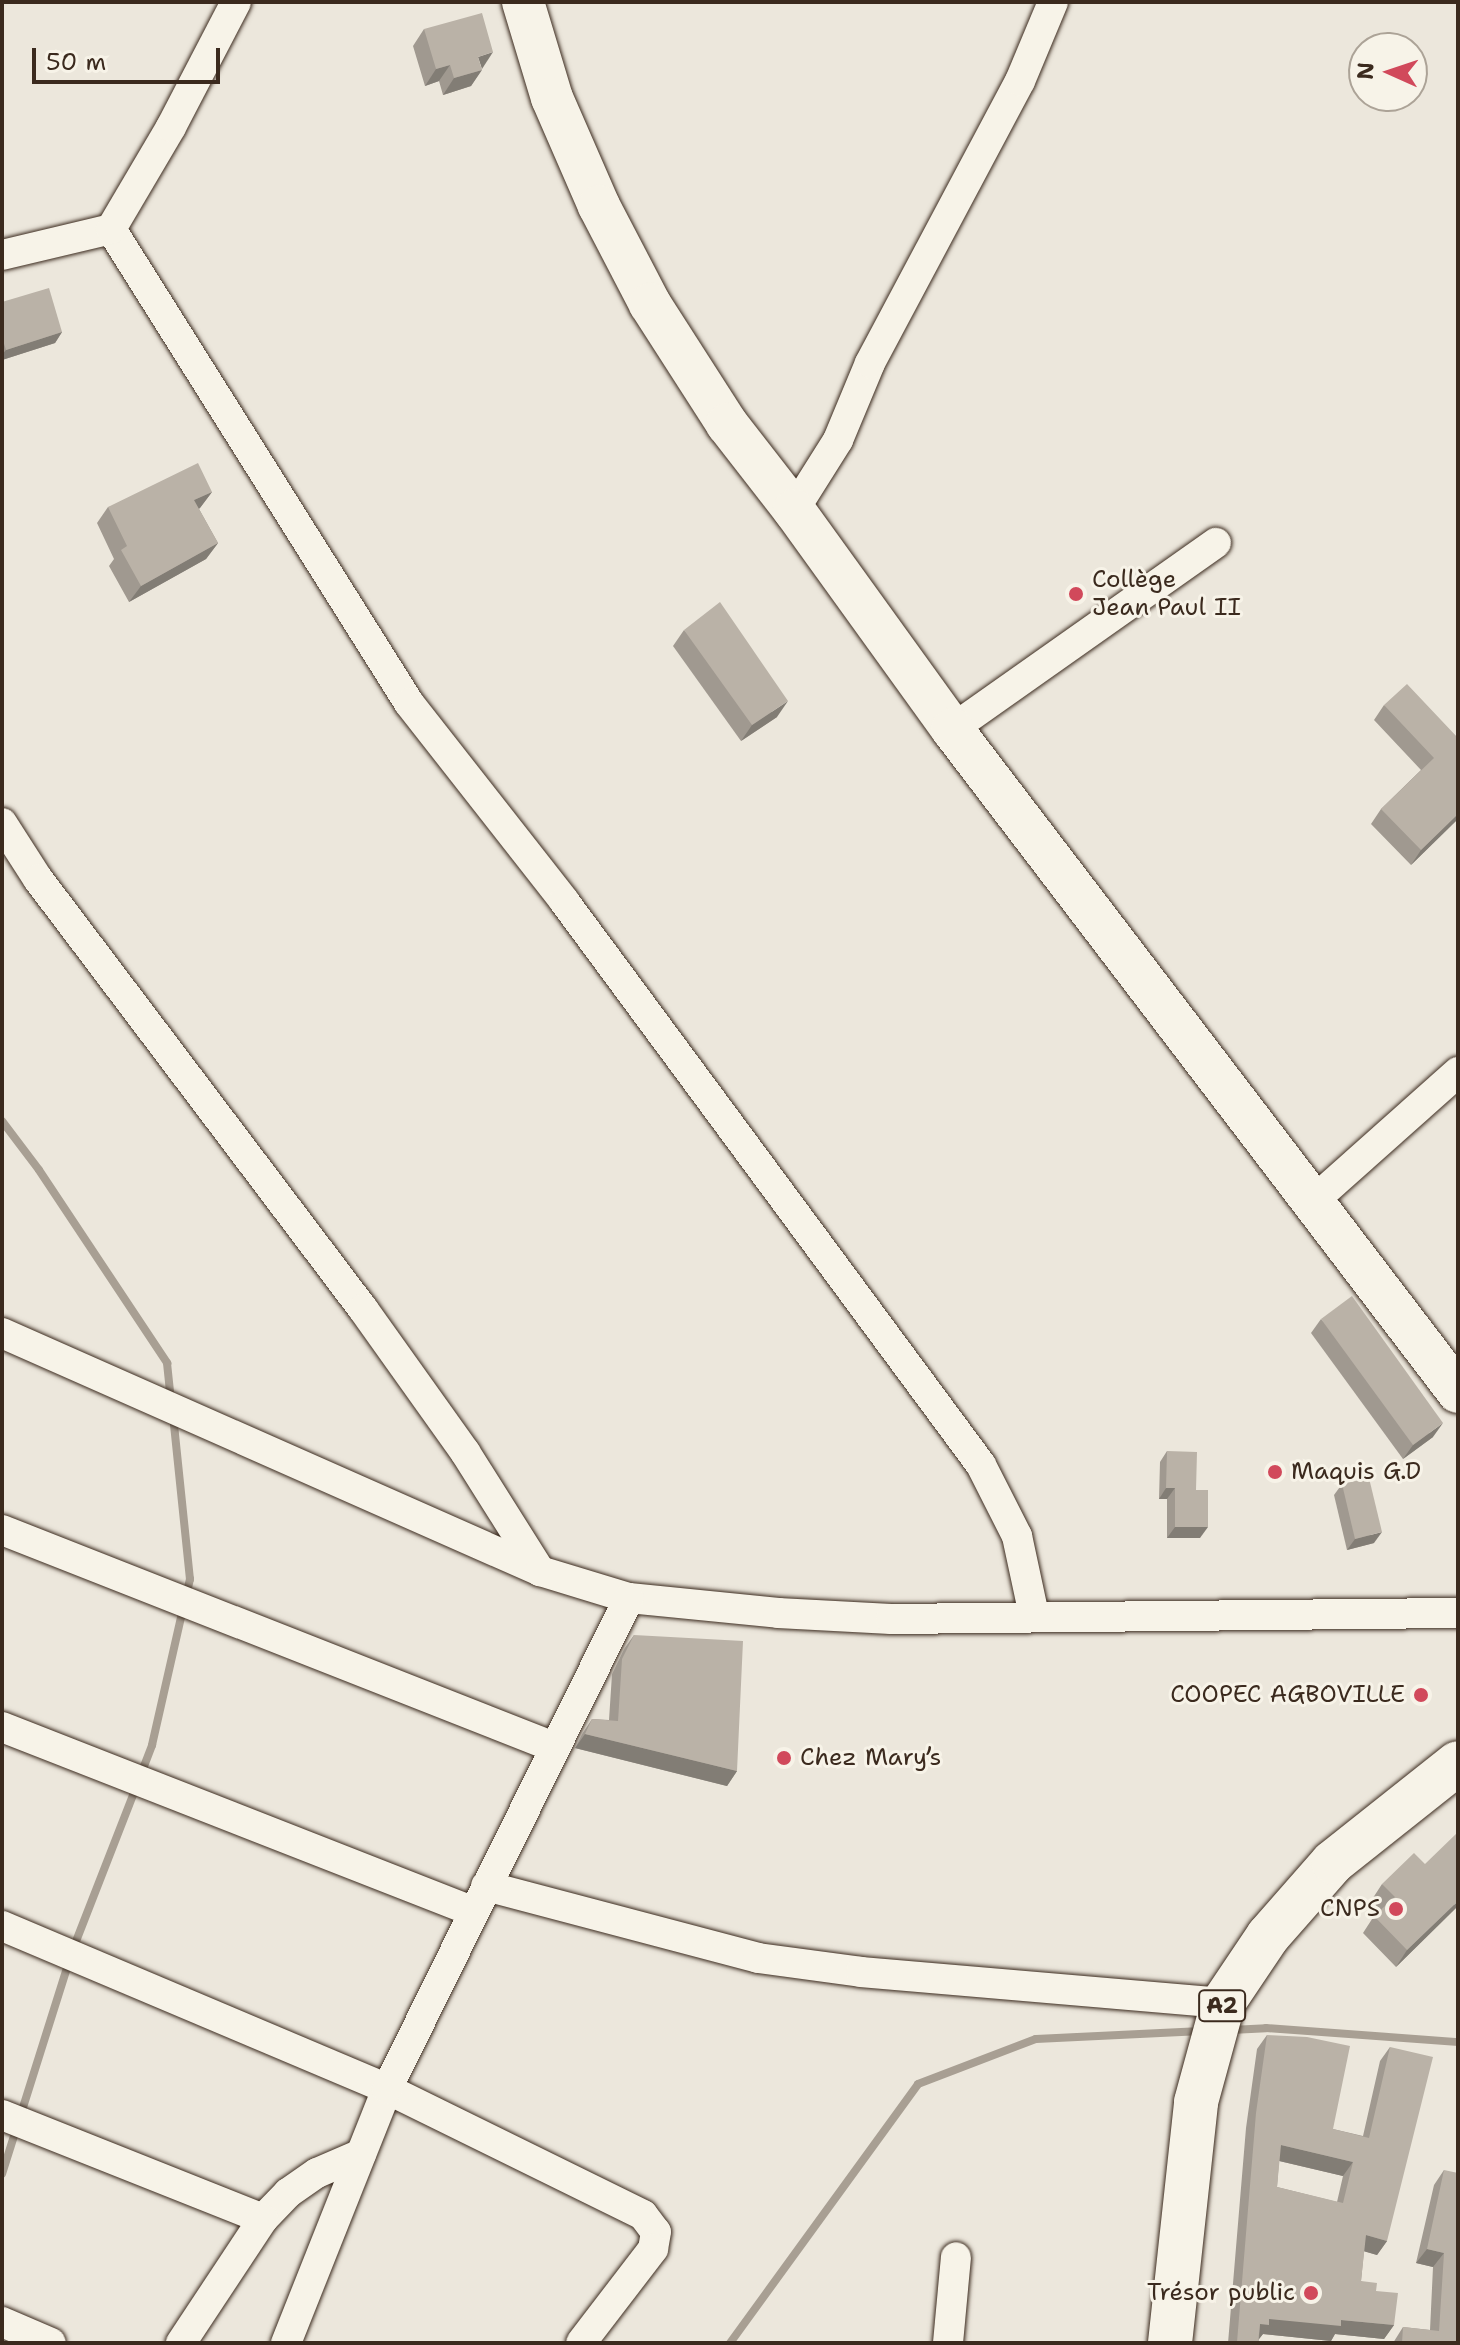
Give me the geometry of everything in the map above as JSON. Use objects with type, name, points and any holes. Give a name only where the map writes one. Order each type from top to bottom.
[{"type":"main road","points":[[523,2],[552,98],[599,206],[650,304],[727,424],[794,510],[952,729],[1458,1392]]},
{"type":"main road","name":"A2","points":[[1170,2343],[1196,2102],[1223,2003],[1268,1936],[1333,1862],[1458,1763]]},
{"type":"street","points":[[2,255],[111,229],[171,127],[236,2]]},
{"type":"street","points":[[794,510],[838,440],[870,363],[1020,81],[1053,2]]},
{"type":"street","points":[[111,229],[409,703],[564,901],[981,1465],[1017,1536],[1034,1615]]},
{"type":"street","points":[[952,729],[1216,543]]},
{"type":"street","points":[[2,823],[38,879],[371,1321],[465,1452],[540,1571]]},
{"type":"street","points":[[1311,1203],[1458,1072]]},
{"type":"street","points":[[4,1340],[540,1571],[629,1598],[778,1613],[891,1619],[1034,1615],[1458,1613]]},
{"type":"street","points":[[2,1530],[554,1747]]},
{"type":"street","points":[[286,2343],[387,2089],[629,1598]]},
{"type":"street","points":[[2,1727],[479,1898],[758,1958],[861,1972],[1223,2003]]},
{"type":"street","points":[[2,1926],[387,2089],[643,2215],[656,2232],[653,2249],[581,2343]]},
{"type":"street","points":[[2,2115],[263,2219]]},
{"type":"street","points":[[181,2343],[263,2219],[288,2193],[317,2173],[361,2154]]},
{"type":"street","points":[[948,2343],[956,2257]]},
{"type":"street","points":[[2,2322],[51,2343]]},
{"type":"building","points":[[482,13],[493,52],[478,57],[482,70],[454,78],[450,65],[436,69],[424,29]]},
{"type":"building","points":[[49,288],[62,332],[6,350],[2,337],[2,302]]},
{"type":"building","points":[[198,463],[212,492],[194,500],[218,543],[141,586],[121,550],[127,546],[108,507]]},
{"type":"building","points":[[720,602],[788,701],[752,725],[684,630]]},
{"type":"building","points":[[1407,684],[1458,738],[1458,814],[1421,850],[1381,809],[1434,758],[1384,705]]},
{"type":"building","points":[[1352,1296],[1443,1423],[1413,1445],[1321,1319]]},
{"type":"building","points":[[1167,1451],[1197,1452],[1196,1490],[1208,1490],[1208,1527],[1175,1527],[1175,1488],[1166,1488]]},
{"type":"building","points":[[1369,1478],[1382,1532],[1355,1539],[1342,1484]]},
{"type":"building","points":[[634,1635],[743,1641],[737,1771],[585,1734],[592,1719],[618,1721],[622,1659]]},
{"type":"building","points":[[1458,1832],[1458,1901],[1407,1950],[1374,1916],[1395,1897],[1382,1884],[1414,1853],[1425,1864]]},
{"type":"building","points":[[1267,2035],[1307,2037],[1350,2046],[1333,2129],[1369,2138],[1390,2047],[1433,2057],[1387,2241],[1366,2235],[1361,2281],[1377,2283],[1376,2291],[1398,2293],[1394,2325],[1341,2320],[1341,2326],[1269,2319],[1269,2325],[1260,2324],[1258,2343],[1237,2342],[1256,2113]],"holes":[[[1281,2145],[1353,2162],[1343,2203],[1277,2187]]]},
{"type":"building","points":[[1444,2170],[1458,2173],[1458,2343],[1402,2343],[1403,2327],[1439,2331],[1444,2253],[1427,2249]]},
{"type":"waterway","points":[[2,1121],[39,1170],[167,1363],[171,1401]]},
{"type":"waterway","points":[[173,1415],[190,1579],[186,1596]]},
{"type":"waterway","points":[[141,1774],[152,1745],[183,1609]]},
{"type":"waterway","points":[[73,1949],[136,1787]]},
{"type":"waterway","points":[[2,2174],[69,1962]]},
{"type":"waterway","points":[[1231,2030],[1266,2028],[1458,2042]]},
{"type":"waterway","points":[[730,2343],[918,2084],[1036,2039],[1202,2031]]},
{"type":"place","name":"Collège Jean Paul II","points":[[1076,594]]},
{"type":"place","name":"Maquis G.D","points":[[1275,1472]]},
{"type":"place","name":"COOPEC AGBOVILLE","points":[[1421,1695]]},
{"type":"place","name":"Chez Mary’s","points":[[784,1758]]},
{"type":"place","name":"CNPS","points":[[1396,1909]]},
{"type":"place","name":"Trésor public","points":[[1311,2293]]}]
